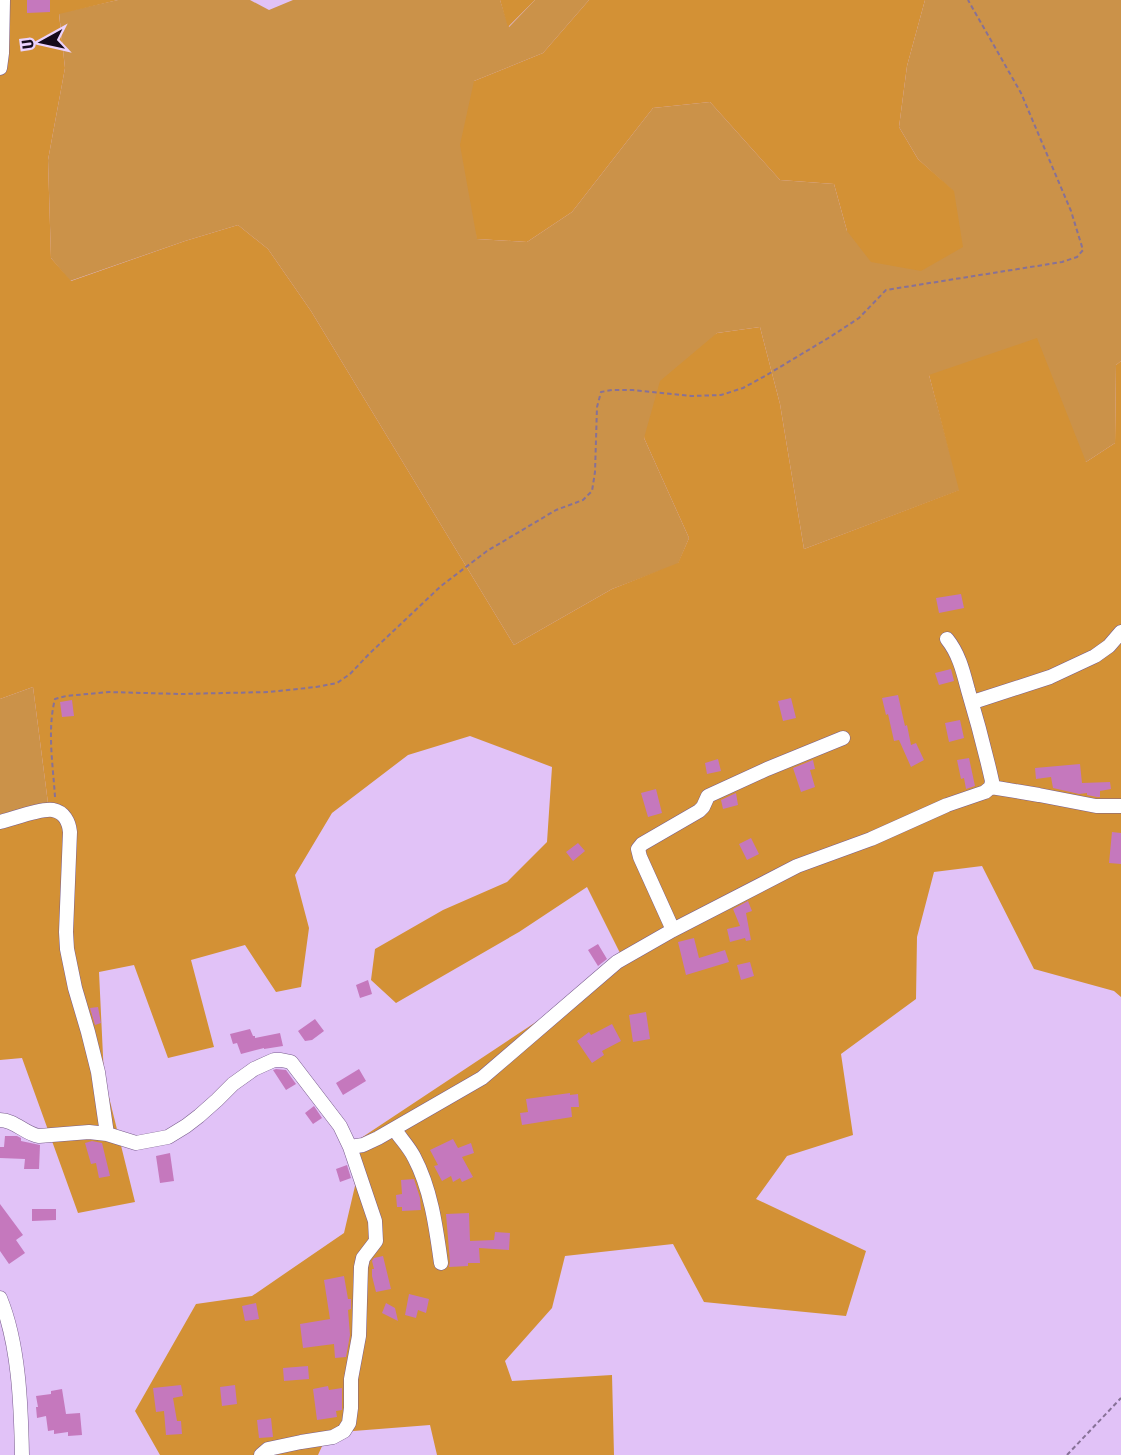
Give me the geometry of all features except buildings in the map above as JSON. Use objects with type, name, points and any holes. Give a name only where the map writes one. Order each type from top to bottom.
[{"type":"street","points":[[0,68],[3,0]]},
{"type":"street","points":[[973,702],[1050,677],[1095,656],[1109,646],[1121,632]]},
{"type":"street","points":[[350,1147],[363,1145],[395,1130],[482,1078],[617,962],[673,930],[797,866],[871,838],[947,805],[985,792],[991,787],[992,781],[973,702],[962,666],[954,648],[946,639]]},
{"type":"street","points":[[673,930],[640,857],[638,849],[642,844],[699,811],[708,796],[756,773],[843,738]]},
{"type":"street","points":[[991,787],[1096,806],[1121,806]]},
{"type":"street","points":[[0,822],[53,810],[62,814],[67,821],[70,832],[66,932],[69,959],[98,1072],[107,1134]]},
{"type":"street","points":[[0,1120],[13,1123],[32,1135],[77,1132],[107,1134],[136,1143],[168,1137],[199,1116],[233,1084],[255,1069],[274,1060],[291,1062],[300,1073],[340,1126],[350,1147],[375,1221],[377,1235],[376,1241],[363,1258],[361,1267],[359,1336],[351,1379],[349,1423],[344,1431],[333,1437],[268,1449],[261,1455]]},
{"type":"street","points":[[395,1130],[413,1155],[422,1174],[436,1230],[441,1263]]},
{"type":"street","points":[[0,1298],[7,1315],[16,1358],[22,1455]]},
{"type":"path","points":[[56,812],[52,738],[52,712],[55,699],[109,693],[269,692],[337,683],[350,674],[441,586],[487,551],[556,510],[583,500],[592,491],[596,472],[597,407],[601,393],[623,390],[691,396],[721,395],[743,388],[830,338],[859,318],[886,290],[1062,262],[1077,257],[1083,250],[1071,211],[1020,93],[968,0]]},
{"type":"path","points":[[1067,1455],[1121,1398]]},
{"type":"shaded area","points":[[0,0],[118,0],[59,14],[65,68],[48,160],[51,258],[71,281],[238,225],[268,249],[311,311],[514,645],[612,589],[678,563],[689,538],[644,438],[660,381],[717,333],[760,327],[780,404],[804,549],[959,490],[929,375],[1037,338],[1086,462],[1115,443],[1116,365],[1121,361],[1121,997],[1114,991],[1034,969],[982,866],[934,872],[917,937],[916,999],[841,1054],[853,1135],[787,1156],[756,1199],[866,1251],[846,1316],[704,1302],[673,1244],[565,1256],[552,1308],[505,1361],[512,1381],[612,1375],[614,1455],[437,1455],[430,1425],[328,1433],[318,1455],[160,1455],[135,1411],[196,1304],[252,1296],[344,1233],[355,1186],[352,1144],[625,963],[587,887],[519,932],[396,1003],[371,980],[375,949],[443,910],[507,882],[547,842],[552,767],[470,736],[408,755],[332,813],[295,875],[309,928],[301,987],[276,992],[245,945],[191,960],[214,1047],[168,1058],[134,965],[99,972],[104,1077],[135,1202],[78,1213],[22,1058],[0,1060],[0,820],[49,811],[33,687],[0,699]]},
{"type":"shaded area","points":[[118,0],[250,0],[269,10],[293,0],[500,0],[509,27],[535,0],[589,0],[543,53],[474,81],[477,239],[527,242],[572,212],[653,108],[710,102],[780,180],[834,184],[847,231],[954,192],[918,159],[899,127],[907,66],[925,0],[1121,0],[1121,361],[1116,365],[1115,443],[1086,462],[929,375],[960,490],[804,549],[780,404],[760,327],[717,333],[644,438],[689,538],[678,564],[612,589],[514,645],[311,311],[268,249],[238,225],[70,281],[51,258],[48,160],[65,68],[59,13]]},
{"type":"shaded area","points":[[500,0],[535,0],[508,27]]},
{"type":"shaded area","points":[[589,0],[925,0],[907,66],[899,127],[918,159],[954,191],[963,247],[921,271],[871,262],[847,231],[834,184],[780,180],[710,102],[653,108],[572,212],[527,242],[477,239],[460,145],[474,81],[543,53]]},
{"type":"shaded area","points":[[33,687],[49,811],[0,820],[0,699]]}]
